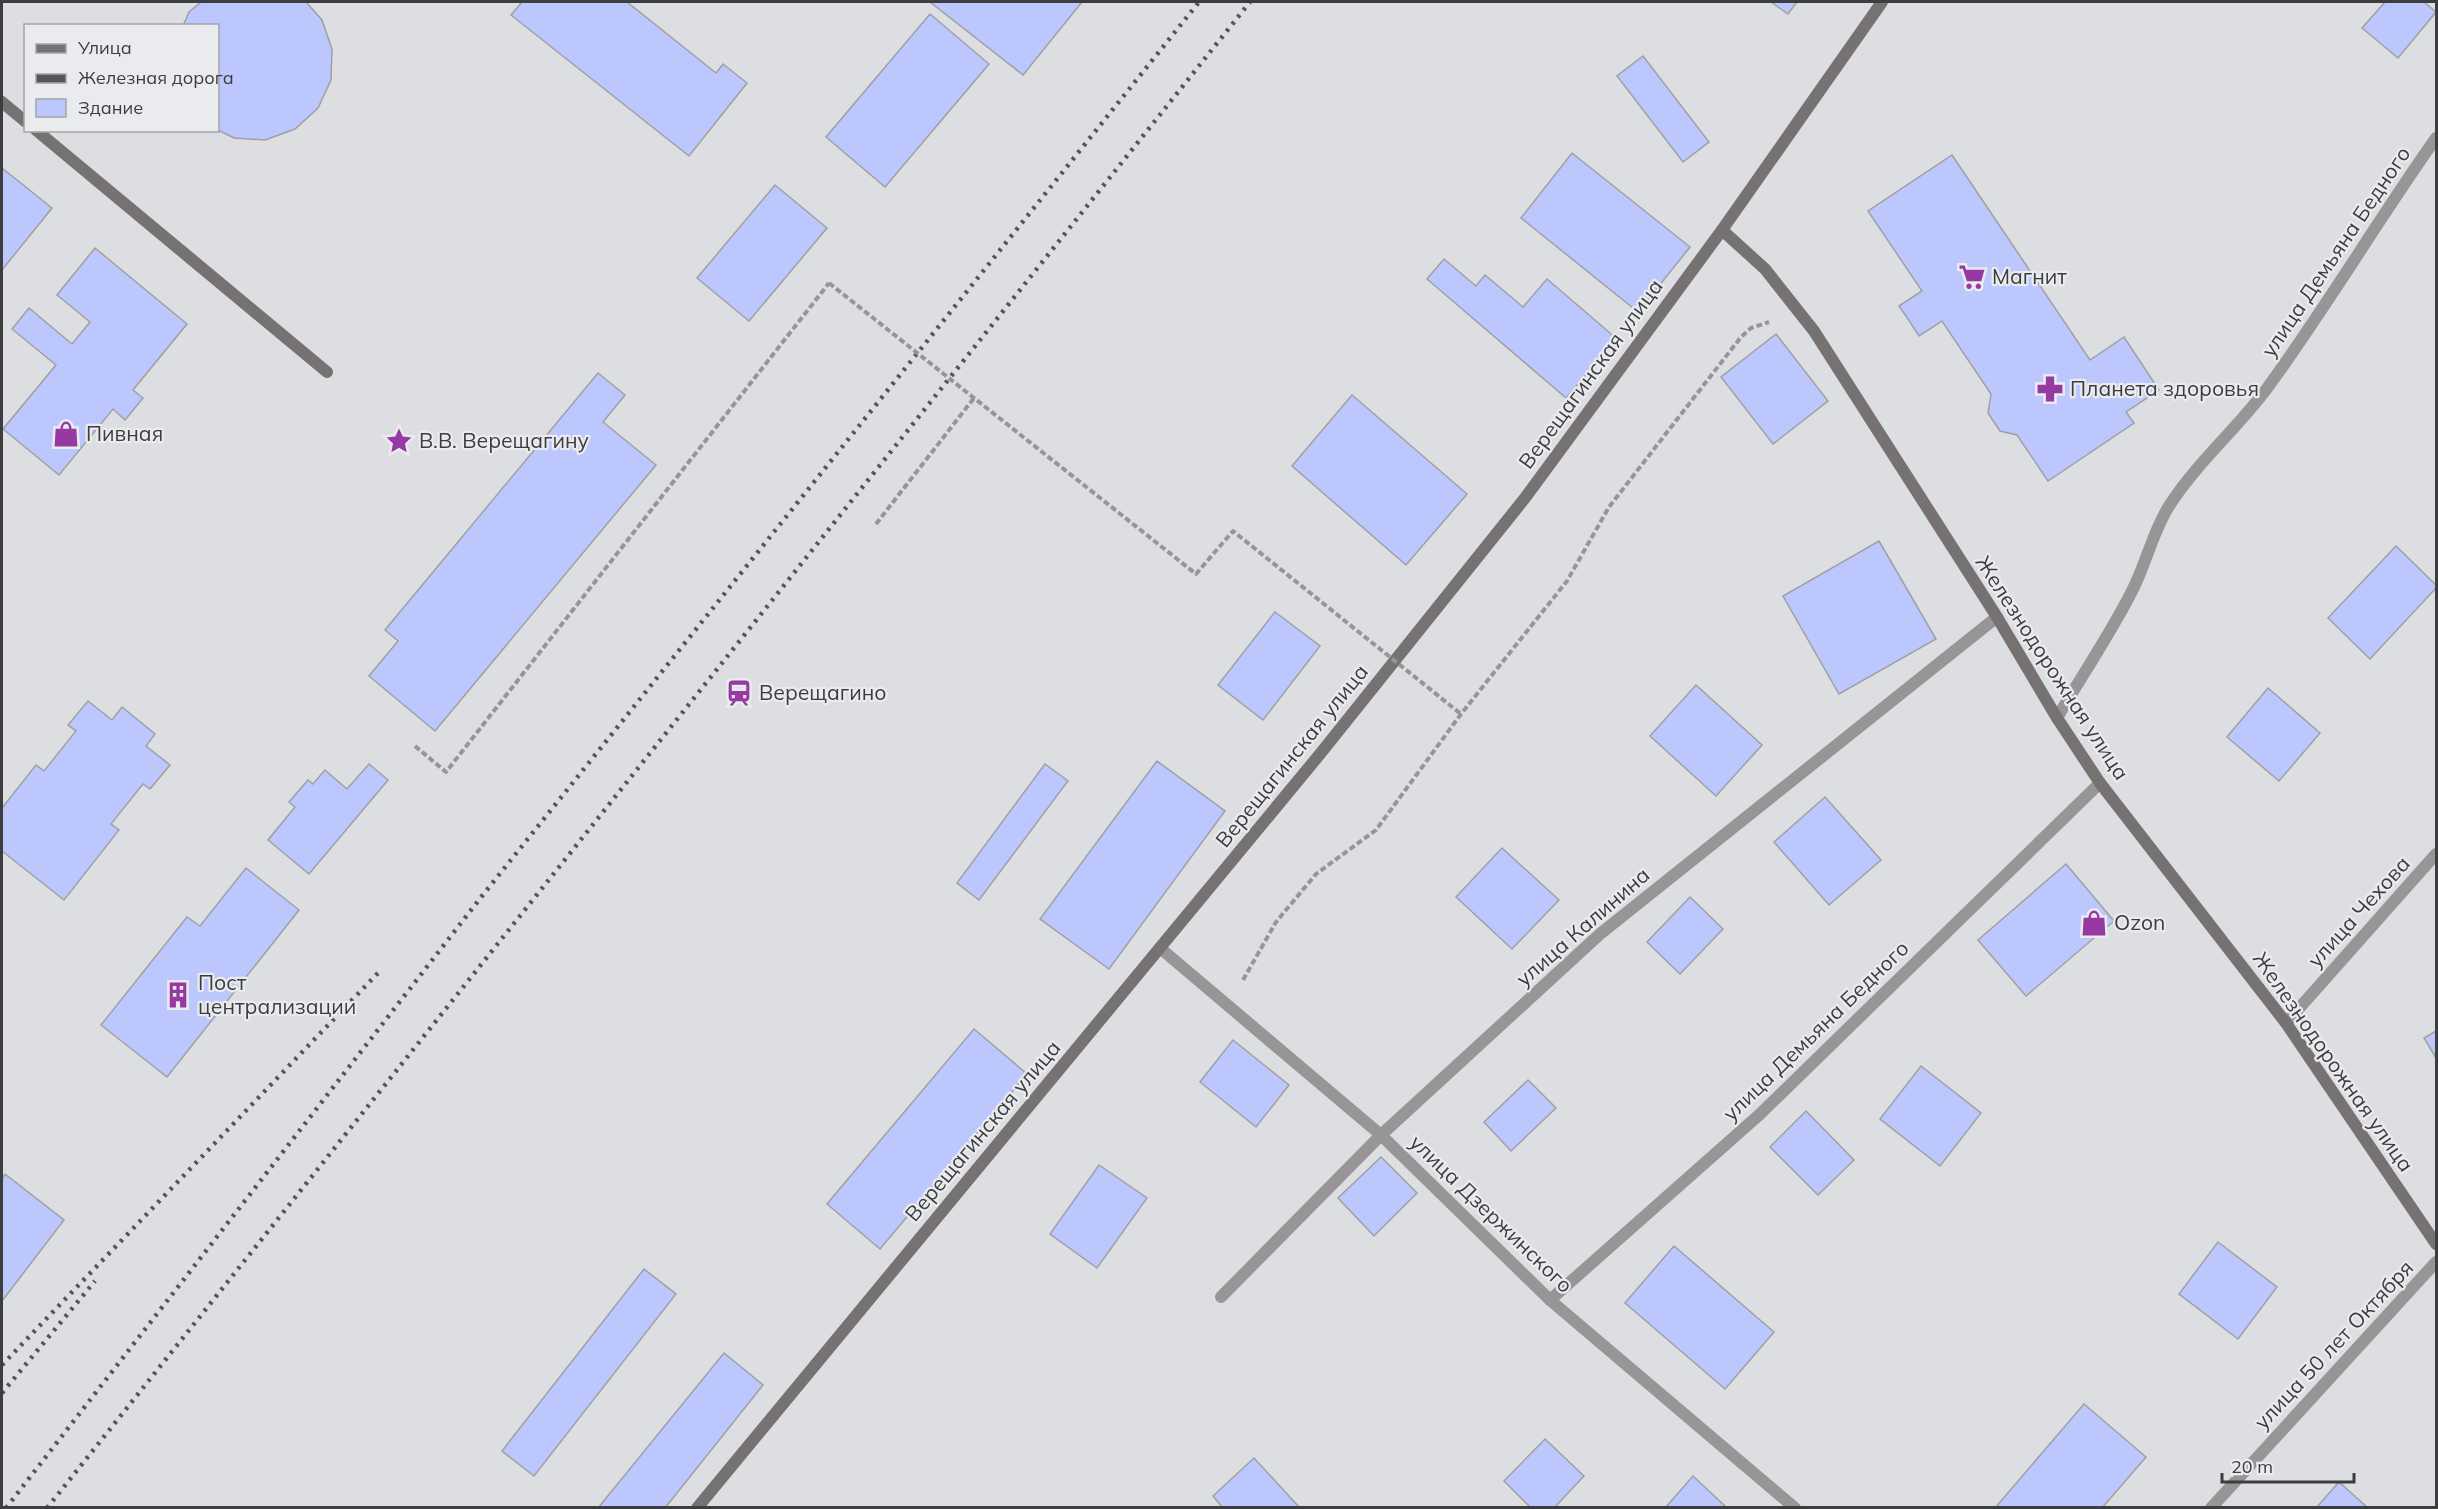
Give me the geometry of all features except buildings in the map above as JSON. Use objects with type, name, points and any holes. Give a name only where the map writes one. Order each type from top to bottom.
[{"type":"main road","name":"Верещагинская улица","points":[[697,1508],[1320,754],[1525,498],[1722,230],[1882,2]]},
{"type":"main road","points":[[2,102],[24,120]]},
{"type":"main road","points":[[38,132],[327,372]]},
{"type":"main road","name":"Железнодорожная улица","points":[[1722,230],[1765,269],[1814,331],[1997,617],[2056,718],[2100,783],[2286,1023],[2436,1244]]},
{"type":"street","name":"улица Демьяна Бедного","points":[[2056,718],[2131,594],[2147,558],[2155,531],[2169,506],[2190,477],[2235,429],[2284,366],[2436,138]]},
{"type":"street","name":"улица Калинина","points":[[1221,1297],[1381,1136],[1600,934],[1997,617]]},
{"type":"street","name":"улица Демьяна Бедного","points":[[1550,1300],[1759,1115],[2100,783]]},
{"type":"street","name":"улица Чехова","points":[[2286,1023],[2436,854]]},
{"type":"street","name":"улица Дзержинского","points":[[1160,948],[1381,1136],[1550,1300],[1796,1508]]},
{"type":"street","name":"улица 50 лет Октября","points":[[2211,1508],[2436,1262]]},
{"type":"path","points":[[415,746],[446,772],[829,283],[1196,574],[1233,531],[1461,714]]},
{"type":"path","points":[[1231,1008],[1242,981],[1276,922],[1316,874],[1376,830],[1461,714],[1567,581],[1609,507],[1741,337],[1757,325],[1777,321],[1814,331]]},
{"type":"path","points":[[876,524],[974,398]]},
{"type":"railway","points":[[6,1508],[482,896],[1199,2]]},
{"type":"railway","points":[[47,1508],[1250,2]]},
{"type":"railway","points":[[2,1365],[379,972]]},
{"type":"railway","points":[[2,1393],[95,1281]]},
{"type":"place","name":"Магнит","points":[[1972,277]]},
{"type":"place","name":"Планета здоровья","points":[[2050,389]]},
{"type":"place","name":"Пивная","points":[[66,434]]},
{"type":"place","name":"В.В. Верещагину","points":[[399,441]]},
{"type":"place","name":"Верещагино","points":[[739,693]]},
{"type":"place","name":"Ozon","points":[[2094,923]]},
{"type":"place","name":"Пост централизации","points":[[178,995]]}]
